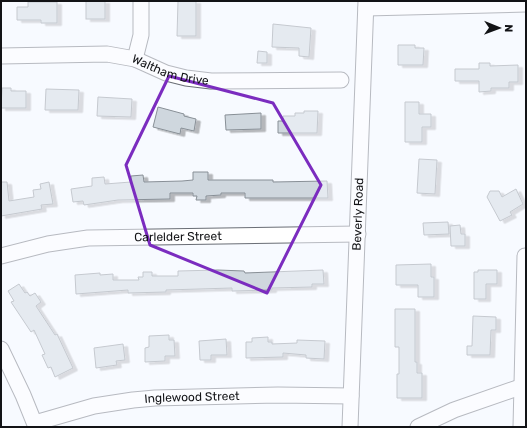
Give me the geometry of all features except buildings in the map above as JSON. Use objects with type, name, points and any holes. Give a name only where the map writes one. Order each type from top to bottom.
[{"type":"street","points":[[135,59],[141,34],[141,1]]},
{"type":"street","points":[[366,4],[526,4]]},
{"type":"street","name":"Beverly Road","points":[[350,427],[366,4]]},
{"type":"street","name":"Waltham Drive","points":[[1,56],[96,54],[117,56],[135,59],[166,73],[199,80],[341,80]]},
{"type":"street","name":"Carlelder Street","points":[[1,256],[48,244],[88,238],[358,234]]},
{"type":"street","points":[[521,427],[524,386],[525,256]]},
{"type":"street","points":[[1,349],[35,425]]},
{"type":"street","points":[[418,427],[454,410],[524,386]]},
{"type":"street","name":"Inglewood Street","points":[[35,425],[94,406],[133,400],[155,398],[352,396]]},
{"type":"highlighted area","points":[[169,76],[273,103],[321,185],[267,293],[150,245],[126,165]]}]
